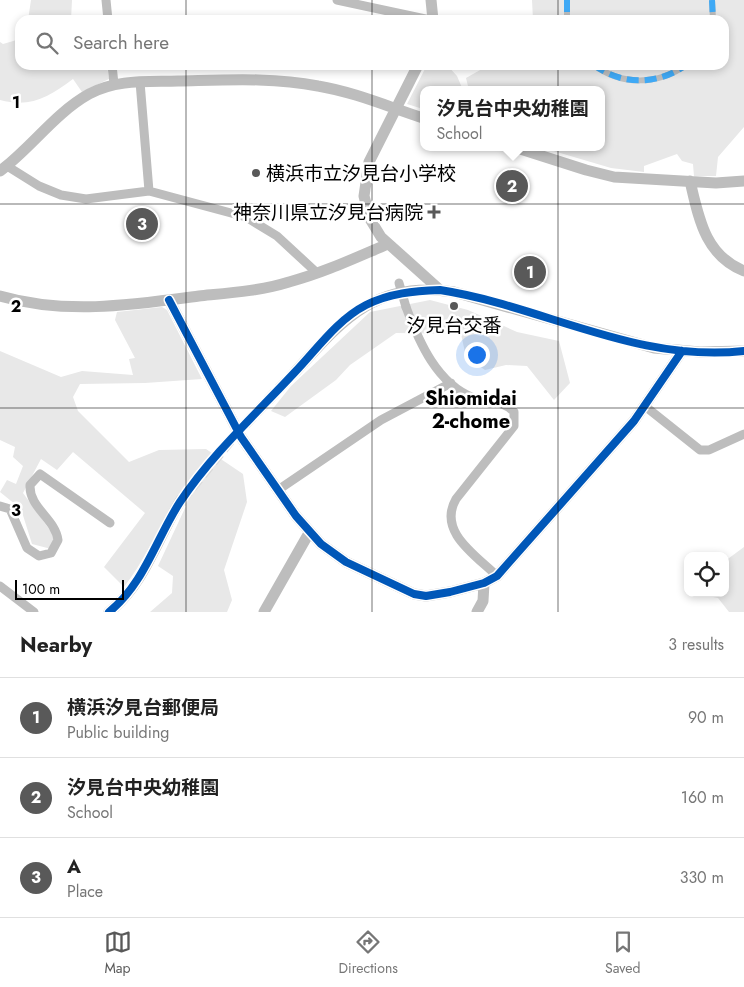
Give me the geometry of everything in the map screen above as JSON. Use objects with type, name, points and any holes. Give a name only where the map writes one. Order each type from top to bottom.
[{"type":"street","points":[[106,0],[108,15]]},
{"type":"street","points":[[337,0],[408,15]]},
{"type":"street","points":[[431,0],[431,15]]},
{"type":"street","points":[[567,0],[567,15]]},
{"type":"street","points":[[712,0],[713,15]]},
{"type":"street","points":[[113,70],[114,84]]},
{"type":"street","points":[[416,70],[369,162],[364,196],[370,219],[388,244],[440,290]]},
{"type":"street","points":[[602,70],[608,74],[637,81],[659,79],[676,70]]},
{"type":"street","points":[[318,273],[277,236],[257,222],[149,191],[99,198],[74,198],[50,192],[4,168],[74,104],[90,94],[114,84],[140,82],[283,81],[338,90],[420,117]]},
{"type":"street","points":[[140,82],[149,191]]},
{"type":"street","points":[[527,151],[601,174],[690,181],[744,181]]},
{"type":"street","points":[[690,181],[708,243],[724,261],[744,271]]},
{"type":"street","points":[[0,296],[31,303],[68,308],[169,300],[272,287],[318,273],[388,244]]},
{"type":"street","points":[[399,283],[406,307],[424,349],[450,383],[475,398],[506,404],[515,417],[514,426],[456,499],[451,514],[456,535],[497,576]]},
{"type":"street","points":[[296,371],[334,329],[366,305],[386,297],[410,291],[440,290],[635,344],[682,351],[744,351]]},
{"type":"street","points":[[169,300],[235,426],[309,533],[346,562],[414,594],[438,595],[484,583],[497,576],[646,407],[682,351]]},
{"type":"street","points":[[278,490],[381,420],[450,383]]},
{"type":"street","points":[[646,407],[700,450],[709,450],[744,434]]},
{"type":"street","points":[[0,506],[10,509],[26,548],[39,556],[51,553],[58,540],[53,526],[30,493],[30,485],[40,474],[110,523]]},
{"type":"street","points":[[109,612],[131,591],[166,524],[181,500]]},
{"type":"street","points":[[264,612],[309,533]]},
{"type":"street","points":[[477,612],[482,601],[484,583]]},
{"type":"street","points":[[0,586],[34,612]]},
{"type":"shaded area","points":[[31,0],[72,0],[71,15],[29,15]]},
{"type":"shaded area","points":[[532,0],[744,0],[744,127],[718,157],[716,176],[694,176],[693,164],[682,161],[677,154],[644,166],[644,172],[611,168],[554,151],[605,151],[605,86],[468,86],[466,78],[480,70],[729,70],[729,15],[533,15]]},
{"type":"shaded area","points":[[15,40],[15,70],[108,70],[109,79],[82,92],[73,79],[48,96],[30,102],[21,103],[0,100],[0,42],[3,44]]},
{"type":"shaded area","points":[[424,70],[452,70],[457,76],[461,86],[420,86],[420,108],[407,104]]},
{"type":"shaded area","points":[[430,300],[468,310],[517,332],[559,341],[570,383],[554,400],[527,366],[506,365],[485,370],[466,357],[461,334],[396,333],[350,365],[336,380],[285,417],[271,411],[291,386],[370,312]]},
{"type":"shaded area","points":[[162,307],[167,310],[202,379],[145,383],[80,384],[73,397],[78,411],[129,462],[159,450],[206,449],[243,474],[247,502],[224,570],[232,600],[227,612],[150,612],[172,593],[173,576],[158,566],[186,506],[177,501],[124,587],[104,567],[145,513],[73,452],[57,470],[41,459],[23,493],[52,533],[55,550],[32,544],[21,509],[0,492],[7,480],[16,484],[23,466],[13,457],[15,447],[0,440],[0,351],[61,377],[82,371],[133,375],[129,359],[135,358],[115,320],[117,312]]},
{"type":"shaded area","points":[[744,547],[744,612],[729,612],[718,598],[713,597],[729,597],[729,558]]},
{"type":"tunnel","points":[[181,500],[232,438],[296,371]]},
{"type":"marked path","points":[[567,0],[567,15]]},
{"type":"marked path","points":[[712,0],[713,15]]},
{"type":"marked path","points":[[602,70],[628,80],[652,79],[678,70]]},
{"type":"cycle path","points":[[109,612],[121,601],[141,575],[171,516],[206,467],[337,327],[356,311],[375,301],[402,293],[440,290],[478,298],[590,331],[665,349],[704,352],[744,351]]},
{"type":"cycle path","points":[[169,300],[241,437],[296,516],[321,544],[346,562],[414,594],[426,596],[484,583],[497,576],[634,421],[682,351]]},
{"type":"place","name":"横浜市立汐見台小学校","points":[[256,173]]},
{"type":"place","name":"汐見台中央幼稚園","points":[[512,186]]},
{"type":"place","name":"神奈川県立汐見台病院","points":[[434,212]]},
{"type":"place","name":"A","points":[[142,224]]},
{"type":"place","name":"横浜汐見台郵便局","points":[[530,272]]},
{"type":"place","name":"汐見台交番","points":[[454,306]]},
{"type":"district","name":"Shiomidai 2-chome","points":[[471,410]]}]
